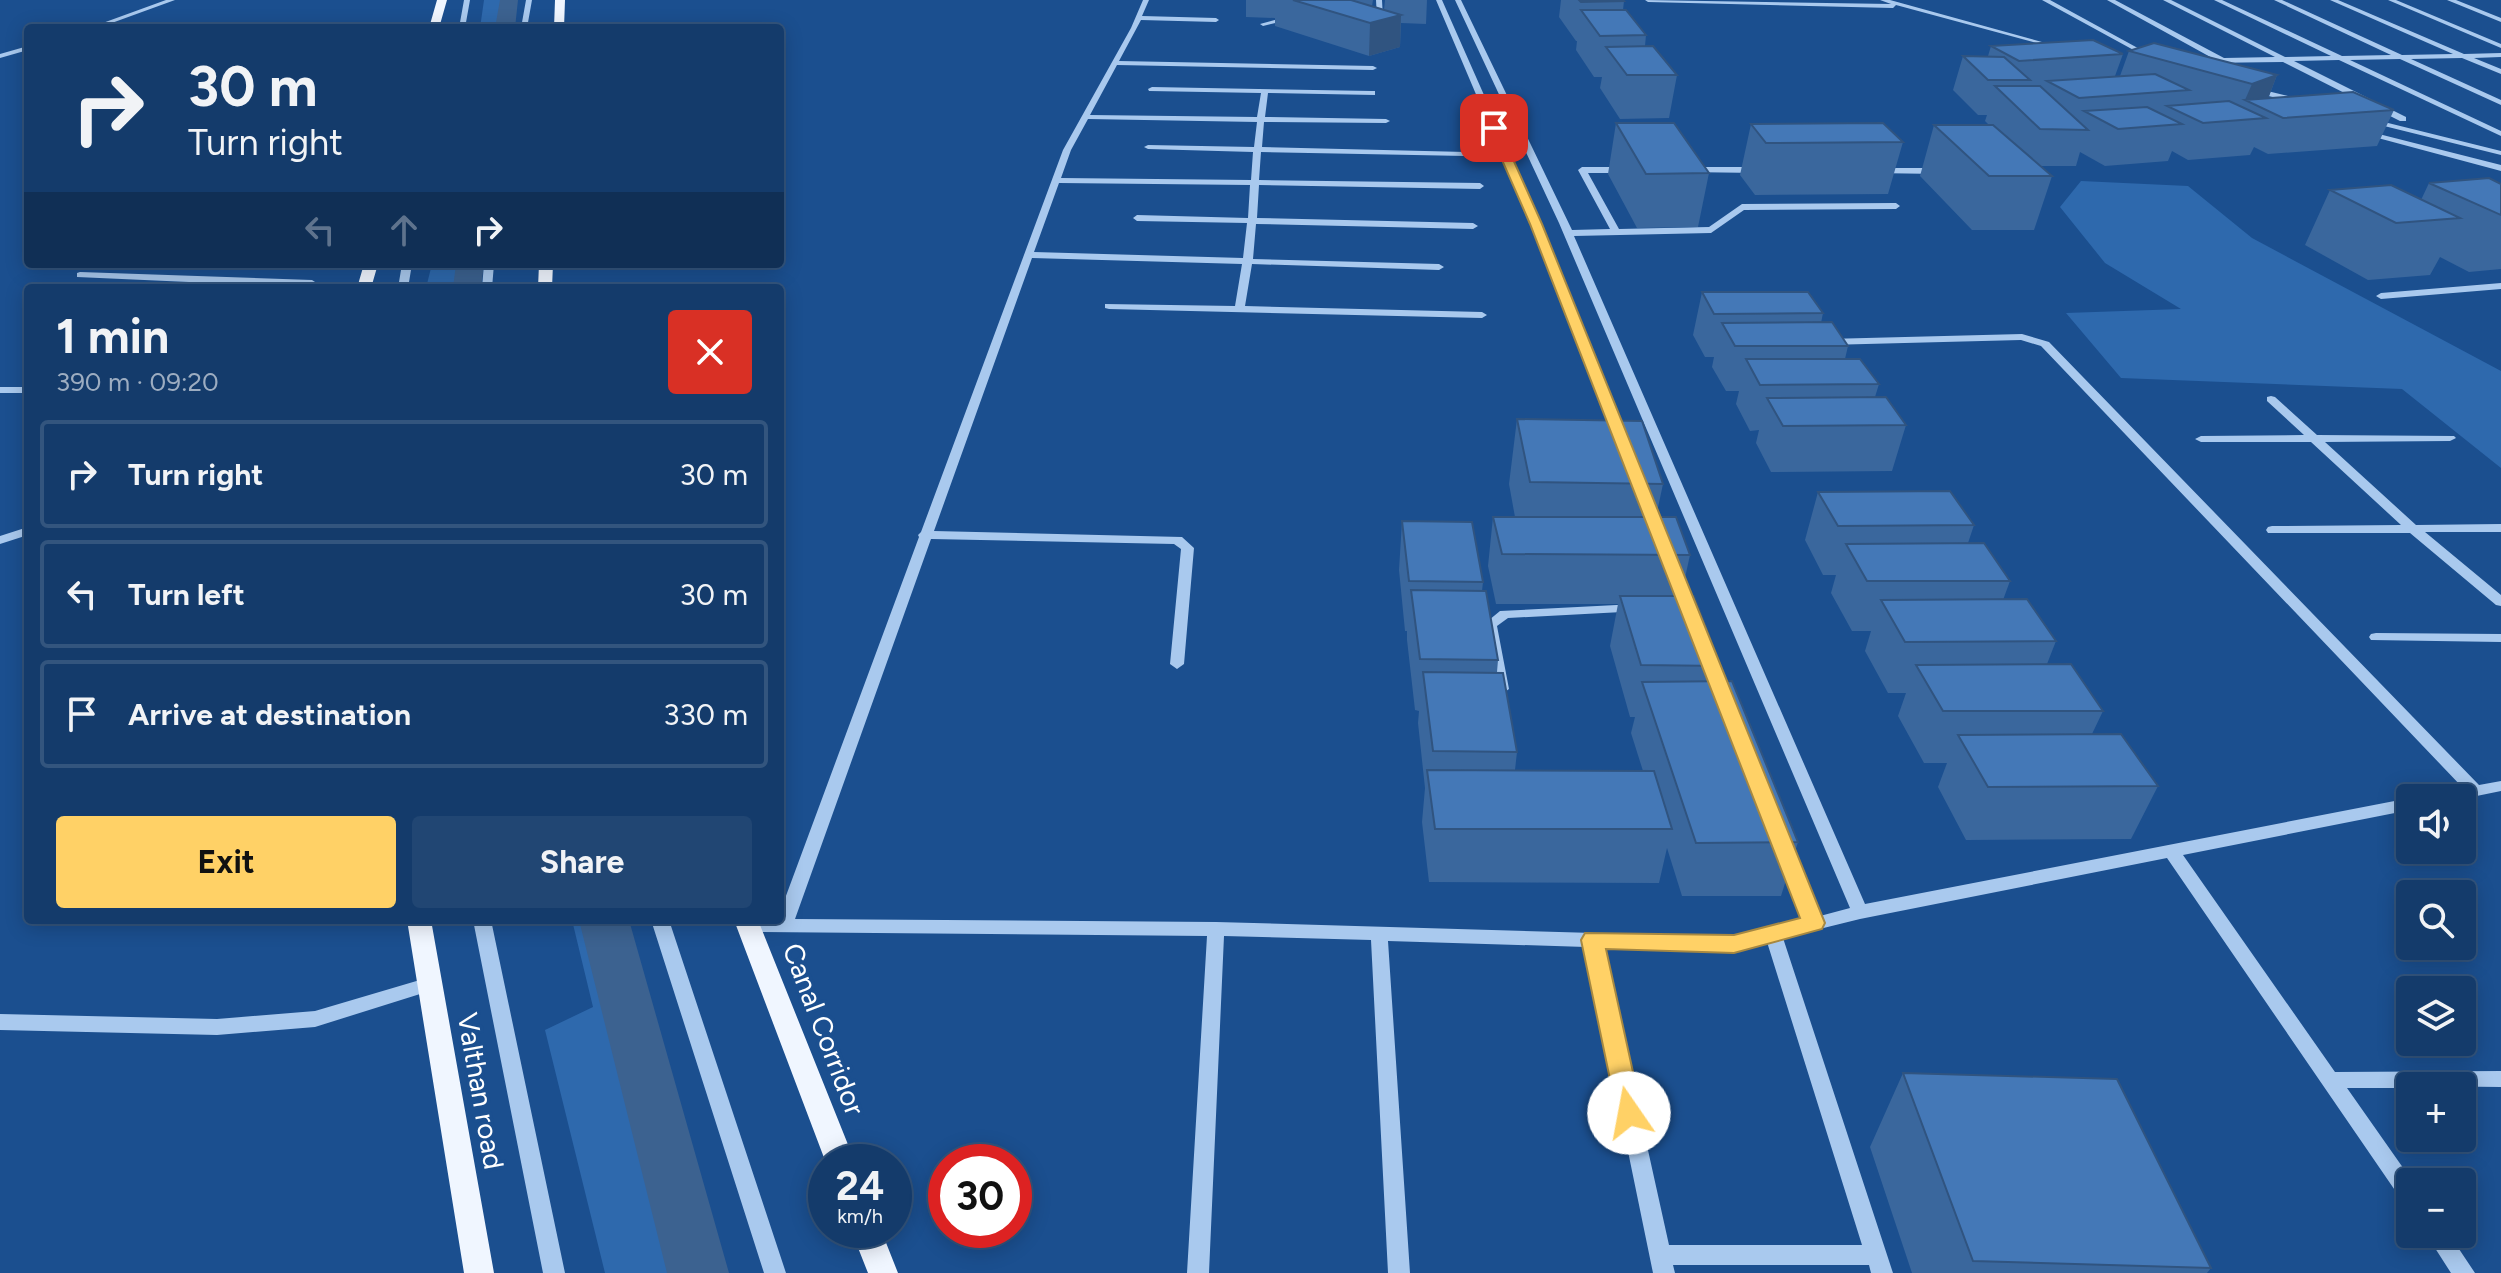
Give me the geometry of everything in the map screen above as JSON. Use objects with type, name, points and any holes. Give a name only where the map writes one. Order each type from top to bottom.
[{"type":"main road","points":[[435,24],[442,0]]},
{"type":"main road","points":[[559,24],[560,0]]},
{"type":"main road","name":"Valthan road","points":[[420,924],[479,1273]]},
{"type":"main road","name":"Canal Corridor","points":[[747,924],[833,1144]]},
{"type":"main road","points":[[873,1248],[883,1273]]},
{"type":"street","points":[[103,24],[172,0]]},
{"type":"street","points":[[463,24],[467,0]]},
{"type":"street","points":[[525,24],[529,0]]},
{"type":"street","points":[[784,925],[1067,150],[1146,0]]},
{"type":"street","points":[[1367,25],[1380,19],[1379,0]]},
{"type":"street","points":[[1439,0],[1536,224],[1624,445]]},
{"type":"street","points":[[1458,0],[1568,233],[1860,912]]},
{"type":"street","points":[[1648,0],[1905,6]]},
{"type":"street","points":[[1822,0],[1886,1],[2072,52]]},
{"type":"street","points":[[1918,0],[2064,40]]},
{"type":"street","points":[[2045,0],[2163,63],[2151,64]]},
{"type":"street","points":[[2110,0],[2223,61]]},
{"type":"street","points":[[2166,0],[2403,119]]},
{"type":"street","points":[[2217,0],[2501,134]]},
{"type":"street","points":[[2277,0],[2501,103]]},
{"type":"street","points":[[2333,0],[2501,72]]},
{"type":"street","points":[[2391,0],[2501,46]]},
{"type":"street","points":[[2450,0],[2501,20]]},
{"type":"street","points":[[1263,24],[1303,15]]},
{"type":"street","points":[[1138,18],[1216,20]]},
{"type":"street","points":[[0,56],[24,49]]},
{"type":"street","points":[[2193,62],[2501,55]]},
{"type":"street","points":[[2136,60],[2166,68]]},
{"type":"street","points":[[1115,63],[1373,68]]},
{"type":"street","points":[[2244,87],[2306,103]]},
{"type":"street","points":[[1152,89],[1372,93]]},
{"type":"street","points":[[1239,309],[1251,261],[1254,183],[1265,91]]},
{"type":"street","points":[[1085,117],[1386,121]]},
{"type":"street","points":[[2368,119],[2501,153]]},
{"type":"street","points":[[2357,129],[2501,170]]},
{"type":"street","points":[[2415,145],[2430,134]]},
{"type":"street","points":[[1148,147],[1466,154]]},
{"type":"street","points":[[1616,232],[1582,170],[1645,170]]},
{"type":"street","points":[[1677,170],[1772,170]]},
{"type":"street","points":[[1867,171],[1946,171]]},
{"type":"street","points":[[1056,180],[1480,186]]},
{"type":"street","points":[[1568,233],[1711,230],[1742,207],[1896,206]]},
{"type":"street","points":[[1137,218],[1473,226]]},
{"type":"street","points":[[1029,255],[1439,267]]},
{"type":"street","points":[[80,275],[313,284]]},
{"type":"street","points":[[2381,296],[2501,286]]},
{"type":"street","points":[[1109,306],[1482,315]]},
{"type":"street","points":[[1819,342],[2022,337],[2045,344],[2468,784]]},
{"type":"street","points":[[0,390],[24,390]]},
{"type":"street","points":[[2271,399],[2412,528],[2501,602]]},
{"type":"street","points":[[2201,439],[2450,438]]},
{"type":"street","points":[[2272,530],[2501,528]]},
{"type":"street","points":[[0,540],[24,532]]},
{"type":"street","points":[[924,535],[1177,540],[1188,548],[1177,664]]},
{"type":"street","points":[[1507,710],[1490,625],[1505,614],[1657,608]]},
{"type":"street","points":[[2376,637],[2501,638]]},
{"type":"street","points":[[2476,791],[2501,786]]},
{"type":"street","points":[[766,924],[1216,929],[1734,944],[1860,912],[2396,807]]},
{"type":"street","points":[[1780,837],[1814,923]]},
{"type":"street","points":[[2172,852],[2396,1175]]},
{"type":"street","points":[[483,924],[554,1273]]},
{"type":"street","points":[[661,924],[775,1273]]},
{"type":"street","points":[[1198,1273],[1216,929]]},
{"type":"street","points":[[1379,933],[1399,1273]]},
{"type":"street","points":[[1593,940],[1662,1264],[1879,1264],[1773,934]]},
{"type":"street","points":[[0,1022],[217,1027],[315,1019],[430,984]]},
{"type":"street","points":[[2331,1080],[2501,1079]]},
{"type":"street","points":[[2447,1248],[2464,1273]]},
{"type":"shaded area","points":[[484,0],[517,0],[514,24],[481,24]]},
{"type":"shaded area","points":[[2081,181],[2188,186],[2252,238],[2501,371],[2501,468],[2402,389],[2121,378],[2066,313],[2181,309],[2105,263],[2060,207]]},
{"type":"shaded area","points":[[431,268],[461,268],[459,284],[427,284]]},
{"type":"shaded area","points":[[573,924],[610,924],[719,1273],[605,1273],[545,1030],[593,1007]]},
{"type":"building","points":[[1293,0],[1351,0],[1401,15],[1370,23]]},
{"type":"building","points":[[1579,0],[1623,0],[1624,1],[1581,2]]},
{"type":"building","points":[[1581,10],[1626,10],[1646,35],[1600,36]]},
{"type":"building","points":[[2093,40],[2123,54],[2019,61],[1991,46]]},
{"type":"building","points":[[2154,43],[2277,75],[2252,84],[2129,51]]},
{"type":"building","points":[[1653,46],[1677,75],[1627,75],[1606,47]]},
{"type":"building","points":[[1963,56],[2004,57],[2030,80],[1988,80]]},
{"type":"building","points":[[2155,74],[2189,90],[2079,98],[2047,81]]},
{"type":"building","points":[[1995,86],[2040,86],[2088,130],[2040,129]]},
{"type":"building","points":[[2353,92],[2394,110],[2283,118],[2245,100]]},
{"type":"building","points":[[2229,101],[2266,118],[2203,123],[2167,106]]},
{"type":"building","points":[[2147,107],[2182,124],[2118,129],[2084,111]]},
{"type":"building","points":[[1616,123],[1674,123],[1709,173],[1646,174]]},
{"type":"building","points":[[1883,123],[1903,142],[1766,143],[1751,124]]},
{"type":"building","points":[[1934,125],[1993,125],[2052,176],[1989,176]]},
{"type":"building","points":[[2489,178],[2501,184],[2501,215],[2429,183]]},
{"type":"building","points":[[2391,185],[2460,218],[2396,223],[2330,190]]},
{"type":"building","points":[[1702,292],[1808,292],[1823,313],[1714,314]]},
{"type":"building","points":[[1832,322],[1848,346],[1735,346],[1722,323]]},
{"type":"building","points":[[1746,359],[1860,359],[1879,384],[1760,385]]},
{"type":"building","points":[[1886,397],[1906,425],[1783,426],[1767,398]]},
{"type":"building","points":[[1517,419],[1642,421],[1663,484],[1530,482]]},
{"type":"building","points":[[1950,491],[1974,525],[1838,526],[1818,492]]},
{"type":"building","points":[[1493,517],[1676,517],[1690,555],[1502,554]]},
{"type":"building","points":[[1402,521],[1472,522],[1483,582],[1409,581]]},
{"type":"building","points":[[1984,543],[2010,581],[1867,581],[1846,544]]},
{"type":"building","points":[[1411,590],[1486,591],[1498,660],[1420,659]]},
{"type":"building","points":[[1620,596],[1694,596],[1721,666],[1641,665]]},
{"type":"building","points":[[2027,599],[2056,641],[1905,642],[1881,600]]},
{"type":"building","points":[[2071,664],[2103,711],[1943,711],[1916,665]]},
{"type":"building","points":[[1423,672],[1503,673],[1517,752],[1433,751]]},
{"type":"building","points":[[1732,681],[1798,842],[1696,843],[1642,682]]},
{"type":"building","points":[[2121,734],[2158,786],[1988,787],[1958,735]]},
{"type":"building","points":[[1427,770],[1654,771],[1672,829],[1435,829]]},
{"type":"building","points":[[1903,1073],[2117,1079],[2211,1268],[1973,1261]]},
{"type":"waterway","points":[[506,24],[509,0]]},
{"type":"waterway","points":[[468,284],[470,268]]},
{"type":"waterway","points":[[605,924],[698,1273]]},
{"type":"route","points":[[1494,128],[1536,224],[1814,923],[1734,944],[1593,940],[1629,1113]]}]
